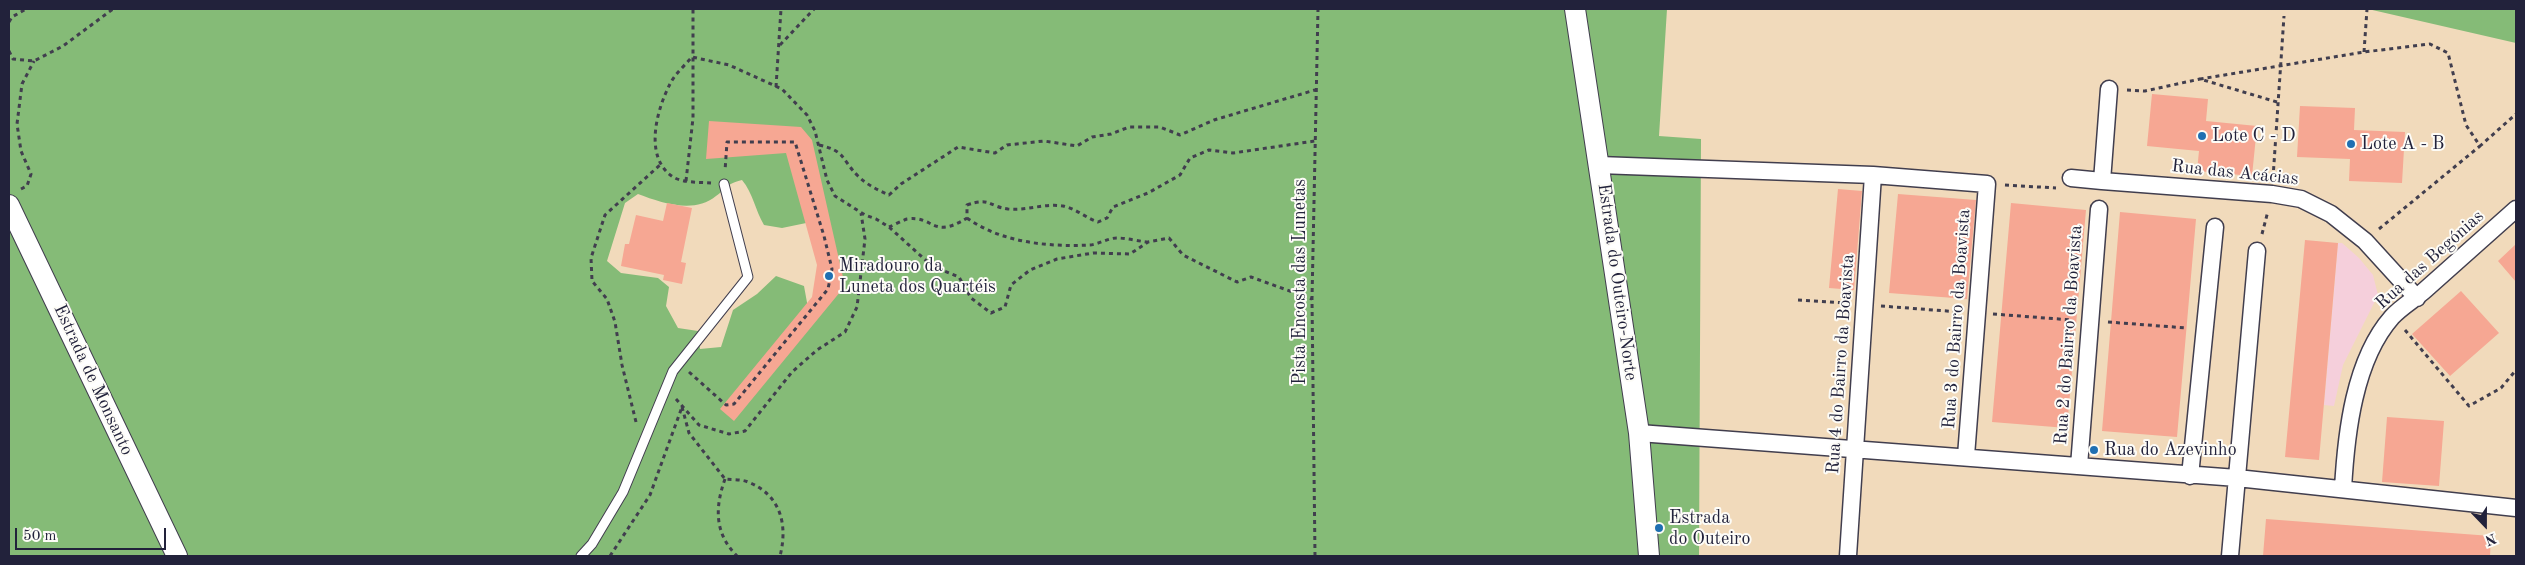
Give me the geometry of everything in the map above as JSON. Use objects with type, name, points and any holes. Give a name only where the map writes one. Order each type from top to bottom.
[{"type":"street","name":"Estrada do Outeiro-Norte","points":[[1575,9],[1639,433],[1649,556]]},
{"type":"street","points":[[2102,181],[2110,89]]},
{"type":"street","points":[[1599,165],[1873,174],[1987,184]]},
{"type":"street","name":"Rua 4 do Bairro da Boavista","points":[[1848,556],[1857,448],[1873,174]]},
{"type":"street","name":"Rua das Acácias","points":[[2071,178],[2272,194],[2301,199],[2331,214],[2364,241],[2417,298]]},
{"type":"street","name":"Rua 3 do Bairro da Boavista","points":[[1966,456],[1987,184]]},
{"type":"street","name":"Estrada de Monsanto","points":[[12,198],[177,556]]},
{"type":"street","name":"Rua 2 do Bairro da Boavista","points":[[2079,466],[2099,208]]},
{"type":"street","name":"Rua das Begónias","points":[[2343,489],[2352,414],[2361,374],[2373,345],[2393,316],[2417,298],[2516,210]]},
{"type":"street","points":[[2190,476],[2215,227]]},
{"type":"street","points":[[2230,556],[2257,252]]},
{"type":"street","points":[[1639,433],[1966,456],[2190,476],[2237,478],[2516,508]]},
{"type":"lane","points":[[581,556],[592,544],[623,492],[664,388],[679,363],[748,277],[724,184]]},
{"type":"path","points":[[9,22],[12,17],[26,9]]},
{"type":"path","points":[[9,51],[13,59],[34,60],[63,46],[113,9]]},
{"type":"path","points":[[686,181],[693,118],[693,9]]},
{"type":"path","points":[[776,88],[781,9]]},
{"type":"path","points":[[780,45],[814,9]]},
{"type":"path","name":"Pista Encosta das Lunetas","points":[[1315,556],[1312,299],[1318,9]]},
{"type":"path","points":[[2364,52],[2367,9]]},
{"type":"path","points":[[2257,252],[2272,194],[2284,16]]},
{"type":"path","points":[[2110,89],[2145,91],[2280,65],[2430,44],[2448,53],[2466,125],[2480,146]]},
{"type":"path","points":[[692,57],[729,65],[776,88],[782,89],[807,115],[819,145],[827,180],[835,196],[861,213],[889,227],[932,266],[959,277],[971,298],[991,313],[1005,307],[1011,285],[1030,270],[1057,259],[1092,252],[1130,254],[1148,242]]},
{"type":"path","points":[[679,363],[726,405],[734,404],[828,289],[832,269],[795,142],[727,142],[724,184],[686,181],[672,176],[661,164],[655,147],[660,108],[671,82],[692,57]]},
{"type":"path","points":[[12,198],[27,186],[31,174],[21,151],[17,124],[22,84],[34,60]]},
{"type":"path","points":[[2200,79],[2277,102]]},
{"type":"path","points":[[819,145],[834,148],[858,176],[875,189],[889,195],[901,184],[958,147],[994,153],[1007,145],[1044,141],[1077,146],[1092,137],[1111,134],[1129,127],[1160,127],[1180,135],[1214,120],[1315,90]]},
{"type":"path","points":[[2364,241],[2516,114]]},
{"type":"path","points":[[1312,299],[1251,277],[1236,282],[1183,255],[1169,238],[1148,242],[1115,238],[1092,245],[1045,244],[1015,239],[982,229],[968,218],[967,205],[982,200],[1006,208],[1023,209],[1046,204],[1065,206],[1086,218],[1098,222],[1107,218],[1114,207],[1148,193],[1180,175],[1190,158],[1209,150],[1233,153],[1315,141]]},
{"type":"path","points":[[647,434],[636,422],[615,322],[607,299],[592,281],[591,258],[605,215],[661,164]]},
{"type":"path","points":[[1987,184],[2069,189],[2071,178]]},
{"type":"path","points":[[682,406],[699,425],[729,434],[745,431],[792,372],[818,350],[845,332],[857,307],[865,239],[861,213]]},
{"type":"path","points":[[889,227],[907,220],[922,220],[937,228],[954,226],[968,218]]},
{"type":"path","points":[[1798,300],[2205,329]]},
{"type":"path","points":[[2393,316],[2469,406],[2501,388],[2516,370]]},
{"type":"path","points":[[682,406],[689,433],[725,478],[747,482],[767,493],[780,512],[785,534],[780,556]]},
{"type":"path","points":[[610,556],[650,495],[682,406]]},
{"type":"path","points":[[725,478],[718,500],[719,526],[730,549],[737,556]]},
{"type":"shaded area","points":[[2338,243],[2342,243],[2359,258],[2373,275],[2378,295],[2343,365],[2334,406],[2324,405]]},
{"type":"green space","points":[[9,9],[1667,9],[1659,136],[1701,139],[1699,556],[9,556]],"holes":[[[742,180],[764,225],[782,228],[811,222],[836,288],[808,308],[804,286],[776,276],[757,294],[733,310],[721,347],[700,349],[698,331],[678,328],[666,306],[669,287],[658,278],[621,273],[607,261],[625,203],[638,194],[657,201],[688,206],[698,205],[707,201],[737,181]]]},
{"type":"green space","points":[[2368,9],[2516,9],[2516,43]]},
{"type":"building","name":"Lote C - D","points":[[2152,94],[2208,99],[2206,121],[2257,126],[2252,176],[2197,171],[2199,151],[2147,146]]},
{"type":"building","name":"Lote A - B","points":[[2300,106],[2355,108],[2354,130],[2405,132],[2402,183],[2349,181],[2350,159],[2297,157]]},
{"type":"building","name":"Miradouro da Luneta dos Quartéis","points":[[709,121],[801,127],[812,140],[845,286],[734,421],[720,409],[812,297],[817,265],[786,153],[706,159]]},
{"type":"building","points":[[1838,189],[1862,191],[1854,290],[1829,288]]},
{"type":"building","points":[[1898,194],[1976,200],[1967,299],[1889,293]]},
{"type":"building","points":[[667,203],[692,208],[681,262],[686,263],[682,284],[663,280],[664,275],[621,266],[625,244],[629,244],[636,215],[663,221]]},
{"type":"building","points":[[2011,203],[2086,210],[2067,428],[1992,422]]},
{"type":"building","points":[[2120,212],[2196,219],[2177,437],[2102,431]]},
{"type":"building","points":[[2305,240],[2338,243],[2319,460],[2285,457]]},
{"type":"building","points":[[2516,244],[2516,282],[2498,261]]},
{"type":"building","points":[[2461,291],[2499,333],[2450,376],[2412,334]]},
{"type":"building","points":[[2387,417],[2444,421],[2439,486],[2382,482]]},
{"type":"building","points":[[2266,519],[2491,536],[2490,556],[2263,556]]},
{"type":"place","name":"Lote C - D","points":[[2202,136]]},
{"type":"place","name":"Lote A - B","points":[[2351,144]]},
{"type":"place","name":"Miradouro da Luneta dos Quartéis","points":[[829,276]]},
{"type":"place","name":"Rua do Azevinho","points":[[2094,450]]},
{"type":"place","name":"Estrada do Outeiro","points":[[1659,528]]}]
